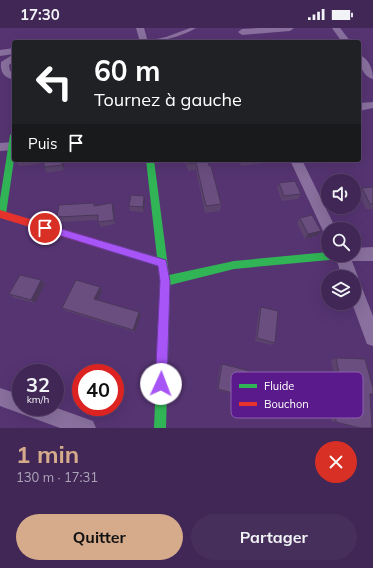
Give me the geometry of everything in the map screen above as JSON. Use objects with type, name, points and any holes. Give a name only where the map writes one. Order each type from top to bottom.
[{"type":"street","points":[[140,28],[143,40]]},
{"type":"street","points":[[245,40],[241,30],[290,28]]},
{"type":"street","points":[[336,28],[345,40]]},
{"type":"street","points":[[0,53],[12,51]]},
{"type":"street","points":[[12,58],[4,64],[5,72],[12,76]]},
{"type":"street","points":[[361,61],[373,76]]},
{"type":"street","points":[[361,107],[373,105]]},
{"type":"street","points":[[0,147],[12,143]]},
{"type":"street","points":[[12,153],[1,214],[162,263]]},
{"type":"street","points":[[150,162],[165,281],[160,428]]},
{"type":"street","points":[[297,162],[326,222]]},
{"type":"street","points":[[361,255],[373,254]]},
{"type":"street","points":[[165,281],[234,265],[321,257]]},
{"type":"street","points":[[361,306],[373,338]]},
{"type":"street","points":[[0,397],[12,401]]},
{"type":"street","points":[[53,416],[86,428]]},
{"type":"lane","points":[[156,40],[167,38],[194,28]]},
{"type":"building","points":[[44,162],[62,162],[62,165],[44,167]]},
{"type":"building","points":[[188,162],[208,162],[209,166],[211,166],[221,204],[206,206],[196,163],[188,164]]},
{"type":"building","points":[[295,181],[301,194],[284,196],[279,183]]},
{"type":"building","points":[[373,187],[373,204],[370,204],[362,188]]},
{"type":"building","points":[[131,195],[144,196],[143,207],[129,206]]},
{"type":"building","points":[[94,203],[94,206],[112,203],[114,220],[98,222],[98,215],[57,217],[59,205]]},
{"type":"building","points":[[312,215],[321,231],[308,234],[300,218]]},
{"type":"building","points":[[20,275],[41,280],[31,300],[9,294]]},
{"type":"building","points":[[76,280],[100,287],[94,299],[139,312],[133,330],[62,308]]},
{"type":"building","points":[[261,307],[278,311],[275,343],[257,338]]},
{"type":"building","points":[[336,358],[365,359],[373,388],[373,394],[370,394],[372,428],[360,428],[336,422],[336,418],[363,418],[363,372],[339,372]]},
{"type":"building","points":[[222,364],[250,371],[231,372],[231,393],[218,389]]},
{"type":"traffic: fast","points":[[2,214],[12,148]]},
{"type":"traffic: fast","points":[[150,162],[165,281],[160,428]]},
{"type":"traffic: fast","points":[[106,246],[163,263]]},
{"type":"traffic: fast","points":[[165,281],[234,265],[321,257]]},
{"type":"traffic: jam","points":[[0,214],[106,246]]},
{"type":"route","points":[[45,228],[162,263],[165,281],[161,384]]}]
